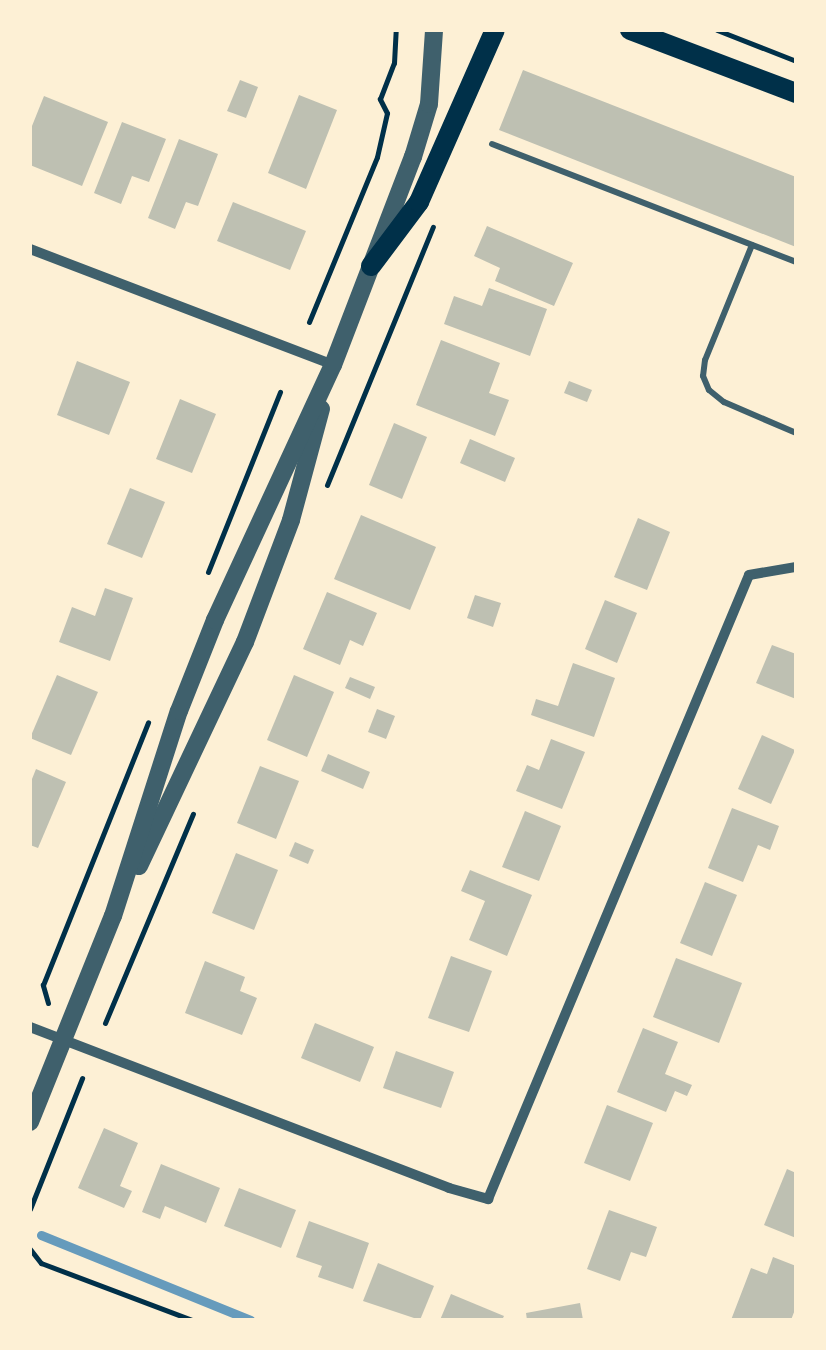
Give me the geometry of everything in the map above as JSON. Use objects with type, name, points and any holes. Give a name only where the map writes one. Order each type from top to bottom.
[{"type":"main road","points":[[372,266],[419,202],[494,30]]},
{"type":"main road","points":[[630,30],[796,93]]},
{"type":"street","points":[[30,1122],[113,916],[179,711],[215,620],[333,365],[372,266],[429,104],[434,30]]},
{"type":"street","points":[[30,249],[333,365]]},
{"type":"street","points":[[113,916],[179,788],[244,642],[291,520],[333,365]]},
{"type":"street","points":[[30,1027],[449,1188],[488,1198],[749,575],[796,567]]},
{"type":"lane","points":[[492,144],[796,262]]},
{"type":"lane","points":[[752,244],[705,360],[703,376],[709,390],[724,402],[796,433]]},
{"type":"path","points":[[309,322],[376,157],[387,114],[380,98],[394,63],[396,30]]},
{"type":"path","points":[[716,30],[796,61]]},
{"type":"path","points":[[30,1209],[82,1078]]},
{"type":"path","points":[[30,1249],[41,1262],[192,1320]]},
{"type":"building","points":[[523,70],[796,177],[796,247],[499,130]]},
{"type":"building","points":[[240,80],[258,87],[246,118],[227,111]]},
{"type":"building","points":[[299,95],[337,110],[306,189],[268,173]]},
{"type":"building","points":[[44,96],[108,122],[82,186],[30,165],[30,131]]},
{"type":"building","points":[[122,122],[166,139],[149,182],[132,176],[121,204],[94,193]]},
{"type":"building","points":[[179,139],[218,154],[198,206],[186,202],[175,229],[148,218]]},
{"type":"building","points":[[233,202],[306,231],[290,270],[217,241]]},
{"type":"building","points":[[487,226],[573,263],[554,306],[495,281],[500,268],[474,256]]},
{"type":"building","points":[[489,288],[547,309],[530,356],[444,324],[454,296],[482,306]]},
{"type":"building","points":[[441,340],[500,363],[489,393],[509,400],[495,436],[416,405]]},
{"type":"building","points":[[77,361],[130,382],[109,435],[57,415]]},
{"type":"building","points":[[569,381],[592,390],[587,402],[564,393]]},
{"type":"building","points":[[180,399],[216,414],[192,473],[156,459]]},
{"type":"building","points":[[394,423],[427,437],[402,499],[369,485]]},
{"type":"building","points":[[470,439],[515,458],[505,482],[460,463]]},
{"type":"building","points":[[130,488],[165,502],[142,558],[107,544]]},
{"type":"building","points":[[361,515],[436,547],[410,610],[334,579]]},
{"type":"building","points":[[638,518],[670,532],[647,590],[614,577]]},
{"type":"building","points":[[105,588],[133,598],[110,661],[59,642],[72,607],[95,616]]},
{"type":"building","points":[[327,592],[377,613],[363,646],[350,640],[340,665],[303,649]]},
{"type":"building","points":[[475,595],[501,603],[493,627],[467,618]]},
{"type":"building","points":[[605,600],[637,613],[617,663],[585,649]]},
{"type":"building","points":[[772,645],[796,654],[796,699],[756,683]]},
{"type":"building","points":[[573,663],[615,678],[594,737],[531,715],[536,699],[558,706]]},
{"type":"building","points":[[57,675],[98,692],[71,755],[30,738]]},
{"type":"building","points":[[294,675],[334,692],[307,757],[267,740]]},
{"type":"building","points":[[350,677],[375,687],[370,699],[345,688]]},
{"type":"building","points":[[377,709],[395,716],[386,739],[368,732]]},
{"type":"building","points":[[762,735],[795,750],[771,804],[738,789]]},
{"type":"building","points":[[551,739],[585,752],[562,809],[516,791],[527,765],[539,770]]},
{"type":"building","points":[[328,754],[370,772],[363,789],[321,771]]},
{"type":"building","points":[[260,766],[299,781],[276,839],[237,823]]},
{"type":"building","points":[[36,769],[66,782],[38,848],[30,845],[30,784]]},
{"type":"building","points":[[732,808],[779,826],[770,850],[758,845],[743,882],[708,868]]},
{"type":"building","points":[[525,811],[561,826],[539,881],[502,867]]},
{"type":"building","points":[[295,842],[314,850],[308,864],[289,856]]},
{"type":"building","points":[[236,853],[278,870],[254,930],[212,913]]},
{"type":"building","points":[[470,870],[532,895],[507,956],[469,940],[485,901],[461,891]]},
{"type":"building","points":[[705,882],[737,895],[712,956],[680,943]]},
{"type":"building","points":[[451,956],[492,971],[469,1032],[428,1018]]},
{"type":"building","points":[[676,958],[742,983],[719,1043],[653,1017]]},
{"type":"building","points":[[205,961],[245,977],[240,991],[257,998],[242,1035],[185,1013]]},
{"type":"building","points":[[315,1023],[374,1047],[360,1082],[301,1058]]},
{"type":"building","points":[[643,1028],[678,1042],[665,1074],[692,1085],[687,1096],[675,1091],[666,1112],[617,1092]]},
{"type":"building","points":[[396,1051],[454,1072],[441,1108],[383,1088]]},
{"type":"building","points":[[607,1105],[653,1123],[630,1181],[584,1163]]},
{"type":"building","points":[[104,1128],[138,1143],[120,1186],[132,1191],[124,1208],[78,1188]]},
{"type":"building","points":[[161,1164],[220,1188],[206,1223],[165,1206],[160,1219],[142,1212]]},
{"type":"building","points":[[787,1169],[796,1173],[796,1238],[764,1225]]},
{"type":"building","points":[[239,1188],[296,1210],[281,1248],[224,1226]]},
{"type":"building","points":[[609,1210],[657,1227],[646,1257],[631,1252],[620,1281],[587,1269]]},
{"type":"building","points":[[309,1221],[369,1243],[353,1289],[318,1277],[322,1266],[296,1257]]},
{"type":"building","points":[[773,1257],[796,1266],[796,1307],[791,1320],[731,1320],[751,1268],[767,1274]]},
{"type":"building","points":[[378,1263],[434,1286],[420,1320],[363,1301]]},
{"type":"building","points":[[451,1294],[504,1316],[502,1320],[440,1320]]},
{"type":"building","points":[[580,1303],[583,1320],[527,1320],[526,1313]]},
{"type":"waterway","points":[[41,1235],[250,1320]]}]
